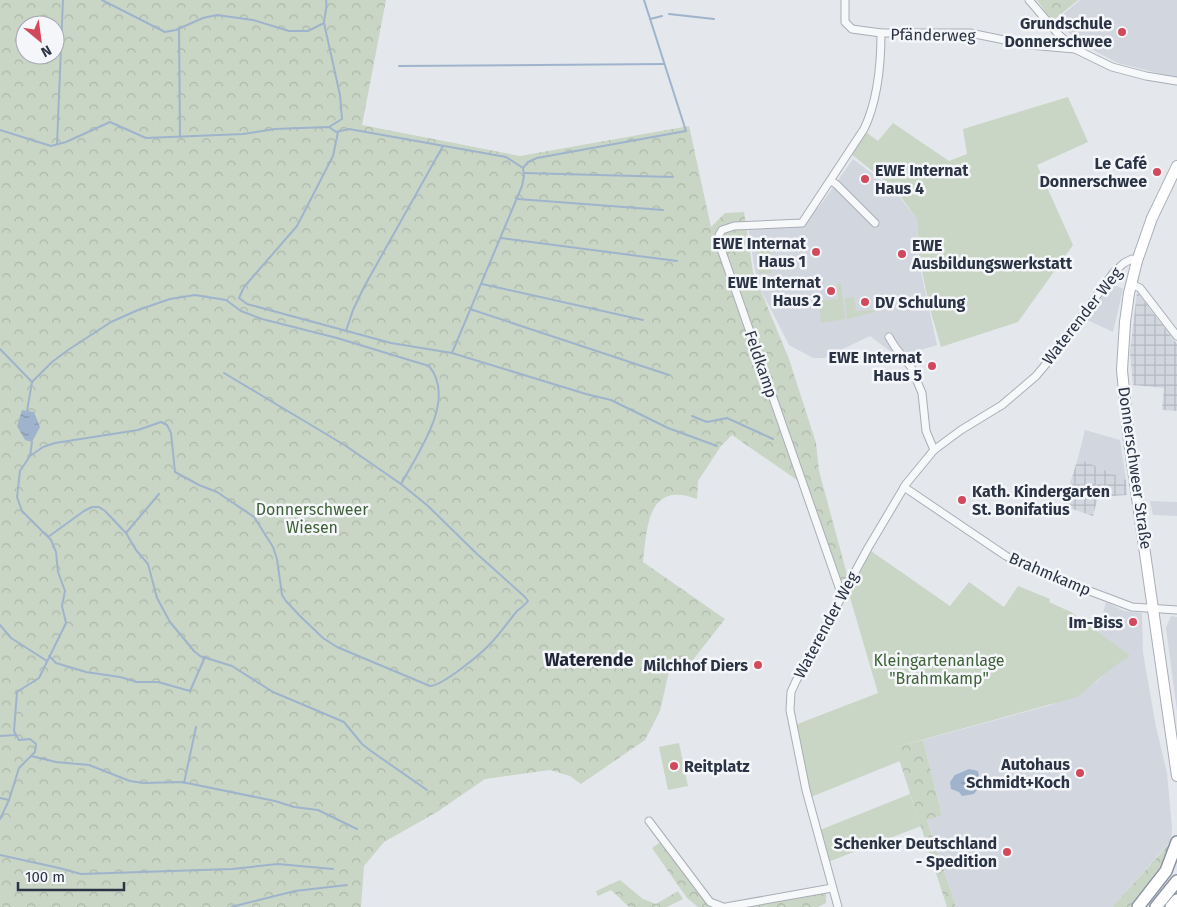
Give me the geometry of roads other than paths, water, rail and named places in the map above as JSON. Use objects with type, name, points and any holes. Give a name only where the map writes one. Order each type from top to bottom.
[{"type":"highway","points":[[1138,907],[1171,871],[1177,842]]},
{"type":"highway","points":[[1157,906],[1177,881]]},
{"type":"highway","points":[[1171,907],[1177,900]]},
{"type":"main road","name":"Donnerschweer Straße","points":[[1177,166],[1175,177],[1152,218],[1131,284],[1124,330],[1123,377],[1130,442],[1177,776]]},
{"type":"street","name":"Pfänderweg","points":[[846,0],[845,22],[852,29],[881,33],[970,33],[1029,45],[1075,49]]},
{"type":"street","points":[[1029,0],[1075,49],[1112,67],[1146,76],[1177,81]]},
{"type":"street","name":"Feldkamp","points":[[845,591],[839,587],[719,243],[719,235],[726,227],[802,223],[831,181],[871,115],[881,52],[881,33]]},
{"type":"street","points":[[831,181],[875,223]]},
{"type":"street","name":"Waterender Weg","points":[[838,907],[806,790],[790,710],[791,692],[796,681],[868,548],[904,487],[934,450],[961,430],[1002,405],[1036,376],[1056,352],[1114,272],[1132,259],[1137,261]]},
{"type":"street","points":[[1131,284],[1140,288],[1177,336]]},
{"type":"street","points":[[889,337],[912,368],[922,394],[926,431],[934,450]]},
{"type":"street","name":"Brahmkamp","points":[[904,487],[1006,556],[1029,568],[1120,604],[1140,608],[1177,610]]},
{"type":"street","points":[[649,821],[710,902],[725,907],[832,888]]},
{"type":"water","points":[[22,410],[34,412],[40,427],[32,442],[25,440],[17,426]]},
{"type":"water","points":[[969,769],[978,771],[980,786],[974,794],[962,796],[959,792],[951,789],[950,782],[955,775]]},
{"type":"waterway","points":[[57,144],[63,0]]},
{"type":"waterway","points":[[102,0],[165,32],[176,30],[203,18],[217,15],[253,20],[289,31],[308,31],[324,23]]},
{"type":"waterway","points":[[326,0],[327,6],[324,23],[340,95],[342,119],[329,127]]},
{"type":"waterway","points":[[0,130],[51,146],[66,142],[110,122],[146,138],[243,134],[275,129],[329,127],[336,132],[349,129],[506,157],[523,168],[528,162],[537,158],[686,131],[644,0]]},
{"type":"waterway","points":[[669,14],[714,19]]},
{"type":"waterway","points":[[650,19],[662,16]]},
{"type":"waterway","points":[[179,29],[180,137]]},
{"type":"waterway","points":[[399,66],[664,64]]},
{"type":"waterway","points":[[338,132],[333,156],[297,226],[244,287],[239,298],[247,304],[391,343],[452,353],[611,400],[668,428],[717,446]]},
{"type":"waterway","points":[[346,331],[364,287],[443,146]]},
{"type":"waterway","points":[[452,353],[522,186],[523,168]]},
{"type":"waterway","points":[[524,173],[673,177]]},
{"type":"waterway","points":[[518,199],[663,210]]},
{"type":"waterway","points":[[501,238],[677,261]]},
{"type":"waterway","points":[[482,284],[643,320]]},
{"type":"waterway","points":[[27,411],[32,382],[52,362],[111,322],[170,299],[195,295],[226,300],[241,311],[262,319],[337,338],[429,366],[437,379],[439,394],[437,410],[425,442],[401,484]]},
{"type":"waterway","points":[[470,309],[669,375]]},
{"type":"waterway","points":[[0,349],[32,382]]},
{"type":"waterway","points":[[30,456],[43,447],[55,443],[138,430],[161,422],[167,425],[171,433],[175,472],[217,492],[254,517],[273,547],[277,559],[282,595],[323,638],[337,647],[430,686],[443,681],[479,655],[528,601],[525,597],[428,506],[401,484],[346,446],[224,373]]},
{"type":"waterway","points":[[692,416],[707,422],[727,418],[773,439]]},
{"type":"waterway","points":[[0,819],[9,800],[19,768],[35,752],[36,744],[30,739],[19,740],[14,731],[17,692],[39,678],[66,623],[62,606],[65,591],[58,572],[56,552],[51,540],[22,511],[17,497],[20,471],[30,456],[32,442]]},
{"type":"waterway","points":[[126,533],[159,494]]},
{"type":"waterway","points":[[48,537],[92,507],[99,507],[105,511],[126,533],[136,550],[148,564],[157,598],[170,622],[194,651],[200,656],[232,666],[273,692],[344,722],[362,744],[427,790]]},
{"type":"waterway","points":[[0,625],[11,638],[47,661]]},
{"type":"waterway","points":[[49,656],[56,663],[86,672],[120,677],[137,682],[158,682],[190,691],[205,657]]},
{"type":"waterway","points":[[184,783],[196,727]]},
{"type":"waterway","points":[[0,736],[16,735]]},
{"type":"waterway","points":[[31,756],[56,762],[89,765],[130,781],[144,783],[182,782],[275,801],[294,807],[318,810],[357,829]]},
{"type":"waterway","points":[[0,798],[9,800]]},
{"type":"waterway","points":[[0,855],[81,874],[232,869],[278,864],[333,869]]},
{"type":"waterway","points":[[231,907],[295,891],[347,885]]},
{"type":"place","name":"Grundschule Donnerschwee","points":[[1122,32]]},
{"type":"place","name":"Le Café Donnerschwee","points":[[1157,172]]},
{"type":"place","name":"EWE Internat Haus 4","points":[[865,179]]},
{"type":"place","name":"EWE Internat Haus 1","points":[[816,252]]},
{"type":"place","name":"EWE Ausbildungswerkstatt","points":[[902,254]]},
{"type":"place","name":"EWE Internat Haus 2","points":[[831,291]]},
{"type":"place","name":"DV Schulung","points":[[865,302]]},
{"type":"place","name":"EWE Internat Haus 5","points":[[932,366]]},
{"type":"place","name":"Kath. Kindergarten St. Bonifatius","points":[[962,500]]},
{"type":"place","name":"Im-Biss","points":[[1133,622]]},
{"type":"place","name":"Milchhof Diers","points":[[758,665]]},
{"type":"place","name":"Reitplatz","points":[[674,766]]},
{"type":"place","name":"Autohaus Schmidt+Koch","points":[[1080,773]]},
{"type":"place","name":"Schenker Deutschland - Spedition","points":[[1007,852]]},
{"type":"district","name":"Waterende","points":[[589,660]]},
{"type":"park label","name":"Donnerschweer Wiesen","points":[[312,518]]},
{"type":"park label","name":"Kleingartenanlage \"Brahmkamp\"","points":[[939,669]]}]
